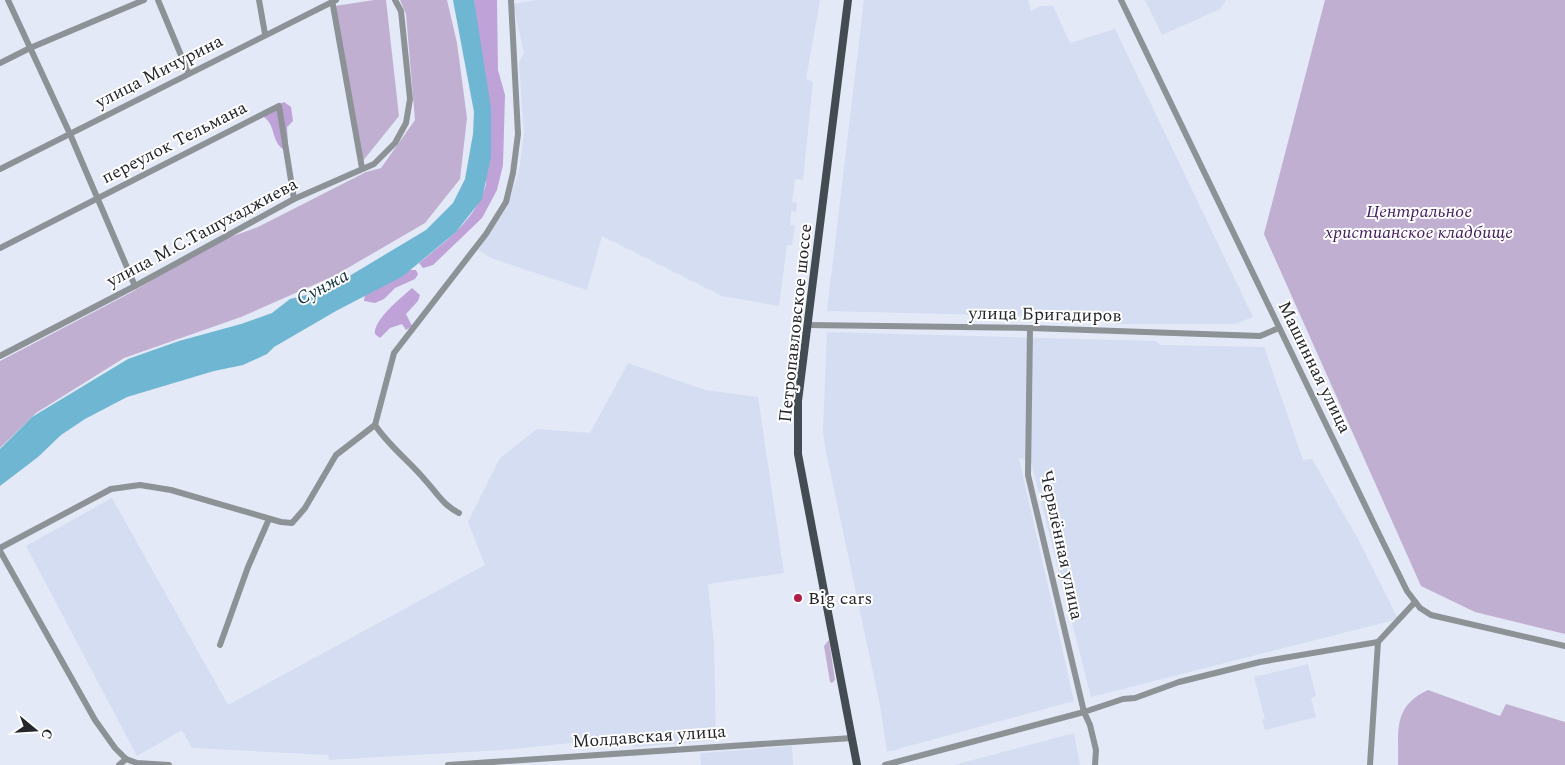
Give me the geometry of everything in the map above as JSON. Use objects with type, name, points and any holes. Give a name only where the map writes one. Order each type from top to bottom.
[{"type":"main road","name":"Петропавловское шоссе","points":[[848,0],[798,401],[798,454],[857,765]]},
{"type":"street","points":[[8,0],[70,134],[135,286]]},
{"type":"street","points":[[0,63],[30,48],[144,0]]},
{"type":"street","points":[[158,0],[188,72]]},
{"type":"street","points":[[260,0],[265,34]]},
{"type":"street","points":[[333,0],[362,168]]},
{"type":"street","name":"улица Мичурина","points":[[0,169],[333,0]]},
{"type":"street","name":"улица М.С.Ташухаджиева","points":[[0,356],[135,286],[294,199],[374,164],[395,143],[406,124],[410,99],[401,11],[395,0]]},
{"type":"street","points":[[169,765],[137,763],[126,759],[115,748],[95,720],[0,550],[111,489],[140,485],[171,490],[270,519],[292,523],[305,508],[336,454],[375,425],[394,353],[486,234],[506,202],[514,173],[518,134],[511,0]]},
{"type":"street","name":"Машинная улица","points":[[1121,0],[1386,549],[1415,602],[1431,615],[1565,646]]},
{"type":"street","name":"переулок Тельмана","points":[[0,248],[278,106],[294,199]]},
{"type":"street","name":"улица Бригадиров","points":[[807,326],[1030,328],[1260,336],[1280,328]]},
{"type":"street","name":"Червлённая улица","points":[[1030,328],[1028,475],[1084,712],[1090,725],[1096,750],[1095,765]]},
{"type":"street","points":[[375,425],[382,436],[426,481],[438,498],[448,508],[458,513]]},
{"type":"street","points":[[220,645],[248,567],[270,519]]},
{"type":"street","points":[[885,765],[1084,712],[1123,699],[1135,698],[1179,682],[1260,662],[1378,642],[1415,602]]},
{"type":"street","points":[[1370,765],[1378,642]]},
{"type":"street","name":"Молдавская улица","points":[[448,765],[852,738]]},
{"type":"street","points":[[119,765],[126,759]]},
{"type":"shaded area","points":[[474,0],[497,0],[498,70],[505,95],[503,165],[497,190],[482,218],[433,265],[423,268],[419,263],[468,219],[486,184]]},
{"type":"shaded area","points":[[537,0],[820,0],[806,79],[813,82],[803,180],[795,179],[792,202],[797,203],[796,212],[791,211],[790,225],[795,226],[792,245],[787,245],[779,306],[722,296],[602,236],[587,290],[491,258],[478,250],[507,207],[519,171],[524,134],[519,63],[524,53],[513,4]]},
{"type":"shaded area","points":[[864,0],[1028,0],[1031,11],[1041,6],[1053,6],[1070,43],[1115,29],[1253,317],[1235,324],[1115,324],[1115,318],[827,311]]},
{"type":"shaded area","points":[[1145,0],[1226,0],[1220,9],[1162,35]]},
{"type":"shaded area","points":[[284,102],[291,107],[293,121],[287,127],[288,144],[283,149],[264,117],[265,110]]},
{"type":"shaded area","points":[[408,270],[416,270],[418,274],[415,279],[395,288],[384,299],[375,303],[364,301],[365,294]]},
{"type":"shaded area","points":[[412,288],[420,295],[418,301],[406,314],[412,326],[406,330],[402,324],[390,328],[380,338],[375,334],[378,322]]},
{"type":"shaded area","points":[[827,332],[1156,341],[1160,345],[1264,347],[1303,460],[1312,459],[1358,539],[1398,619],[1091,697],[1031,462],[1019,458],[1074,701],[887,752],[880,705],[825,447],[823,431]]},
{"type":"shaded area","points":[[628,363],[705,390],[758,397],[784,573],[708,584],[714,645],[716,740],[636,747],[599,740],[502,750],[329,760],[328,755],[192,748],[182,730],[137,756],[26,546],[112,498],[228,705],[485,565],[468,522],[500,458],[537,429],[590,433]]},
{"type":"shaded area","points":[[1308,664],[1316,696],[1311,698],[1316,717],[1265,730],[1262,719],[1265,719],[1254,677]]},
{"type":"shaded area","points":[[1074,733],[1080,765],[954,765]]},
{"type":"shaded area","points":[[792,746],[793,765],[701,765],[700,753]]},
{"type":"green space","points":[[386,0],[399,116],[362,162],[335,6]]},
{"type":"green space","points":[[400,0],[447,0],[457,43],[467,118],[460,179],[425,223],[334,276],[241,317],[124,358],[36,413],[0,448],[0,361],[132,292],[214,243],[258,227],[366,172],[381,168],[415,120],[406,14]]},
{"type":"green space","name":"Центральное христианское кладбище","points":[[1325,0],[1565,0],[1565,634],[1475,612],[1421,586],[1264,234]]},
{"type":"green space","points":[[829,640],[835,680],[832,683],[830,682],[824,646]]},
{"type":"green space","points":[[1428,690],[1500,716],[1506,704],[1565,722],[1565,765],[1398,765],[1398,731],[1403,712],[1408,704]]},
{"type":"water","points":[[453,0],[474,0],[491,108],[491,157],[482,199],[456,232],[403,276],[336,311],[274,347],[267,354],[243,365],[214,371],[127,397],[85,419],[61,435],[38,457],[0,486],[0,449],[32,417],[128,359],[179,341],[241,324],[272,313],[290,299],[326,290],[426,230],[453,203],[465,179],[473,134],[474,112]]},
{"type":"place","name":"Big cars","points":[[798,598]]},
{"type":"water label","name":"Сунжа","points":[[322,286]]}]
